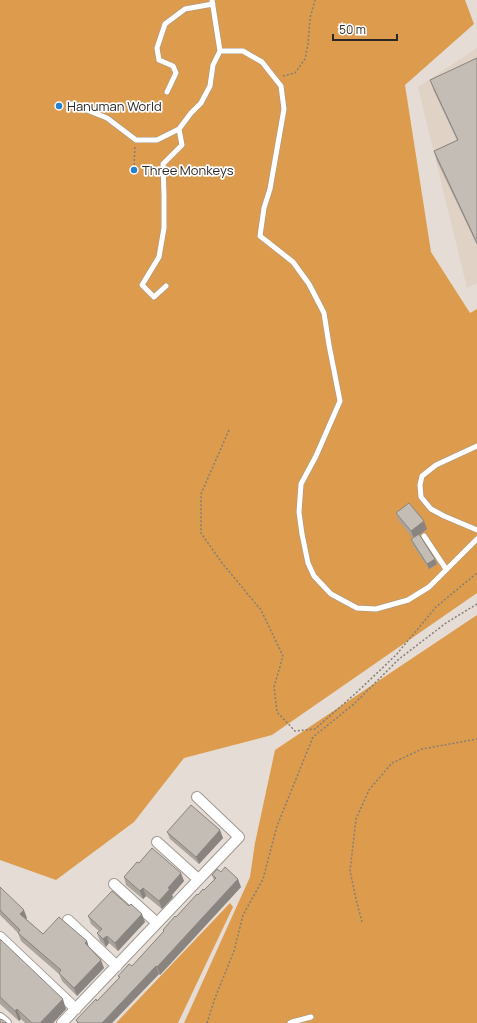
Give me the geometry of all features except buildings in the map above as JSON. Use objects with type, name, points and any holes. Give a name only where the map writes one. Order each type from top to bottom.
[{"type":"street","points":[[62,1023],[239,837],[197,797]]},
{"type":"street","points":[[157,842],[198,880]]},
{"type":"street","points":[[114,884],[157,923]]},
{"type":"street","points":[[68,920],[117,966]]},
{"type":"street","points":[[0,937],[76,1009]]},
{"type":"street","points":[[0,1018],[6,1023]]},
{"type":"lane","points":[[72,104],[107,118],[136,140],[157,140],[179,129],[201,103],[210,86],[213,65],[220,51],[213,2],[185,9],[165,24],[157,48],[160,60],[173,66],[176,73],[167,92]]},
{"type":"lane","points":[[220,51],[243,51],[262,62],[281,86],[284,109],[270,189],[264,208],[260,236],[294,262],[309,284],[324,313],[340,401],[316,456],[301,484],[299,512],[302,534],[308,563],[314,576],[331,594],[357,608],[376,609],[408,600],[429,587],[477,539]]},
{"type":"lane","points":[[166,286],[154,297],[142,285],[159,258],[164,228],[163,164],[182,145],[179,129]]},
{"type":"lane","points":[[477,446],[436,465],[422,476],[420,485],[421,497],[431,509],[477,530]]},
{"type":"lane","points":[[424,536],[446,570]]},
{"type":"lane","points":[[290,1023],[311,1017]]},
{"type":"path","points":[[275,79],[295,73],[305,59],[310,18],[315,0]]},
{"type":"path","points":[[134,169],[136,140]]},
{"type":"path","points":[[229,430],[201,494],[201,533],[222,563],[261,610],[283,656],[274,687],[277,712],[295,731],[315,729],[396,655],[436,607],[477,573]]},
{"type":"path","points":[[207,1023],[215,998],[234,951],[243,916],[263,879],[277,826],[313,737],[354,704],[399,659],[446,623],[477,604]]},
{"type":"path","points":[[362,922],[350,871],[356,819],[369,790],[392,763],[422,749],[477,739]]},
{"type":"shaded area","points":[[0,0],[465,0],[474,24],[405,85],[431,252],[470,313],[477,309],[477,593],[272,735],[184,758],[134,822],[56,880],[0,860]]},
{"type":"shaded area","points":[[477,48],[477,283],[467,288],[418,87]]},
{"type":"shaded area","points":[[477,615],[477,1023],[184,1023],[250,877],[255,843],[275,750]]},
{"type":"shaded area","points":[[230,903],[233,907],[178,1023],[116,1023]]},
{"type":"place","name":"Hanuman World","points":[[59,106]]},
{"type":"place","name":"Three Monkeys","points":[[134,170]]}]
